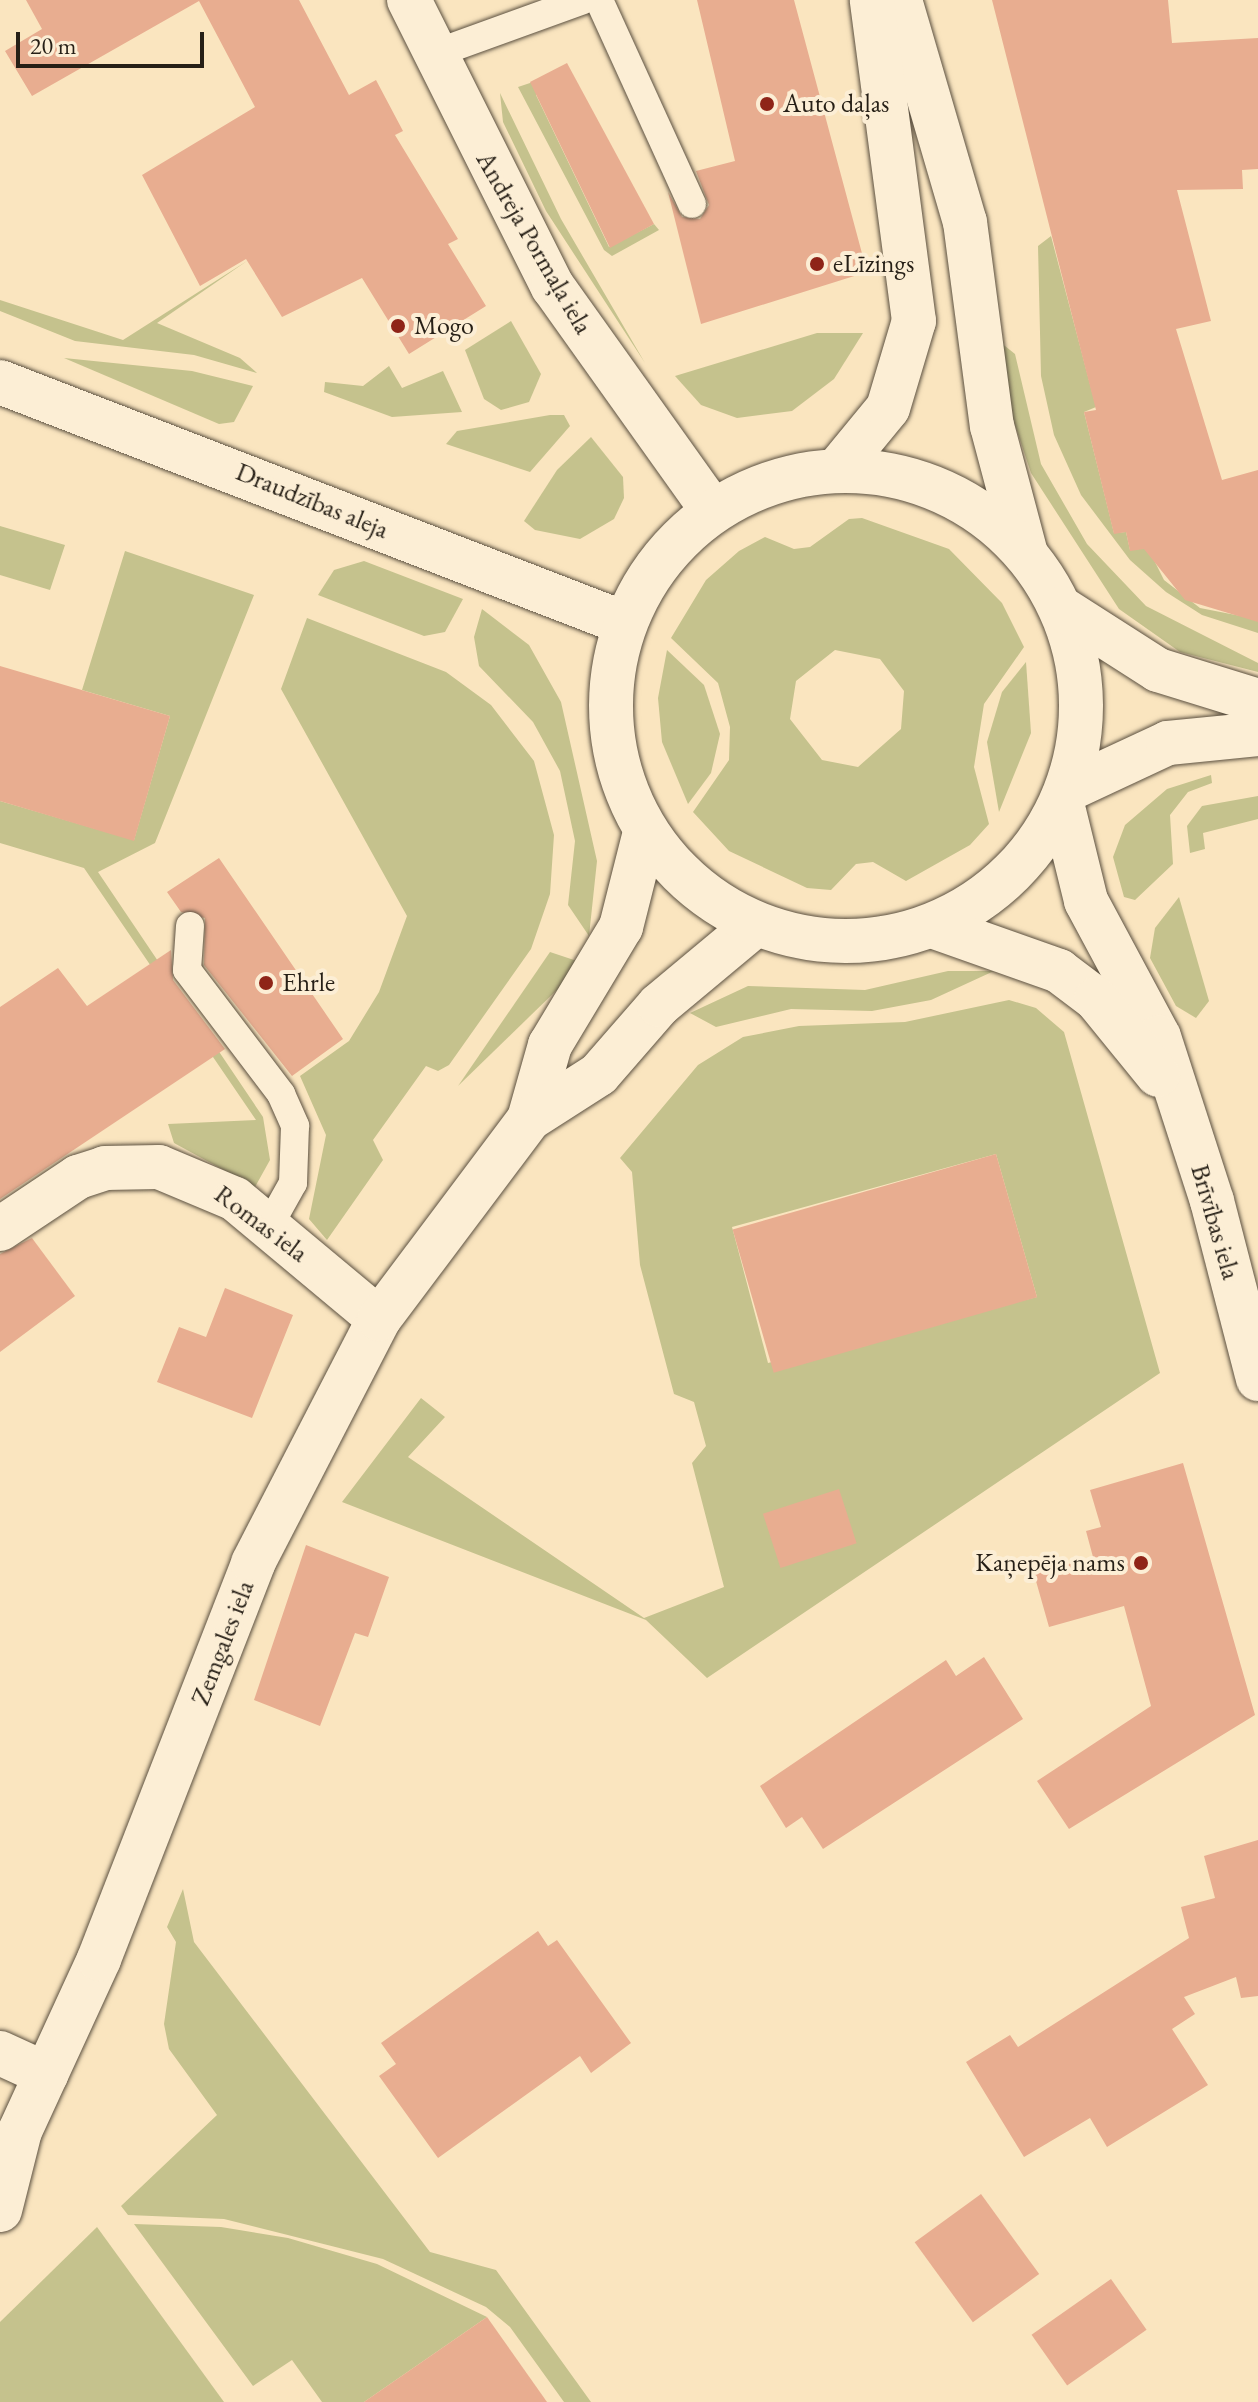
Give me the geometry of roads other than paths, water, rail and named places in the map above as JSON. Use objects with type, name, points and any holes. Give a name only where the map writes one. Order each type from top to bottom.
[{"type":"main road","name":"Andreja Pormaļa iela","points":[[409,0],[553,287],[713,511]]},
{"type":"main road","points":[[837,470],[888,408],[914,321],[872,0]]},
{"type":"main road","points":[[900,0],[965,222],[992,426],[1026,554]]},
{"type":"main road","name":"Draudzības aleja","points":[[0,382],[624,623]]},
{"type":"main road","points":[[837,470],[941,491],[988,518],[1026,554],[1061,608],[1084,699],[1081,745],[1064,796],[1030,855],[986,897],[932,926],[844,943],[755,925],[693,886],[645,832],[617,765],[611,708],[624,623],[646,580],[713,511],[772,482],[837,470]]},
{"type":"main road","points":[[1061,608],[1158,670],[1258,701]]},
{"type":"main road","points":[[1064,796],[1168,743],[1258,734]]},
{"type":"main road","points":[[1064,796],[1086,901],[1148,1012],[1180,1112]]},
{"type":"main road","points":[[529,1119],[550,1045],[621,927],[645,832]]},
{"type":"main road","points":[[529,1119],[599,1074],[659,1005],[755,925]]},
{"type":"main road","points":[[932,926],[1033,957],[1071,979],[1141,1050],[1180,1112]]},
{"type":"main road","name":"Brīvības iela","points":[[1180,1112],[1212,1201],[1258,1379]]},
{"type":"main road","name":"Zemgales iela","points":[[0,2210],[10,2139],[46,2074],[99,1959],[253,1563],[379,1319],[529,1119]]},
{"type":"main road","name":"Romas iela","points":[[0,1229],[78,1177],[129,1165],[199,1180],[269,1226],[379,1319]]},
{"type":"main road","points":[[0,2053],[46,2074]]},
{"type":"lane","points":[[434,54],[583,0]]},
{"type":"lane","points":[[599,0],[692,204]]},
{"type":"lane","points":[[190,926],[187,970],[281,1094],[295,1126],[293,1183],[269,1226]]},
{"type":"place","name":"Auto daļas","points":[[767,104]]},
{"type":"place","name":"eLīzings","points":[[817,264]]},
{"type":"place","name":"Mogo","points":[[398,326]]},
{"type":"place","name":"Ehrle","points":[[266,983]]},
{"type":"place","name":"Kaņepēja nams","points":[[1141,1563]]}]
